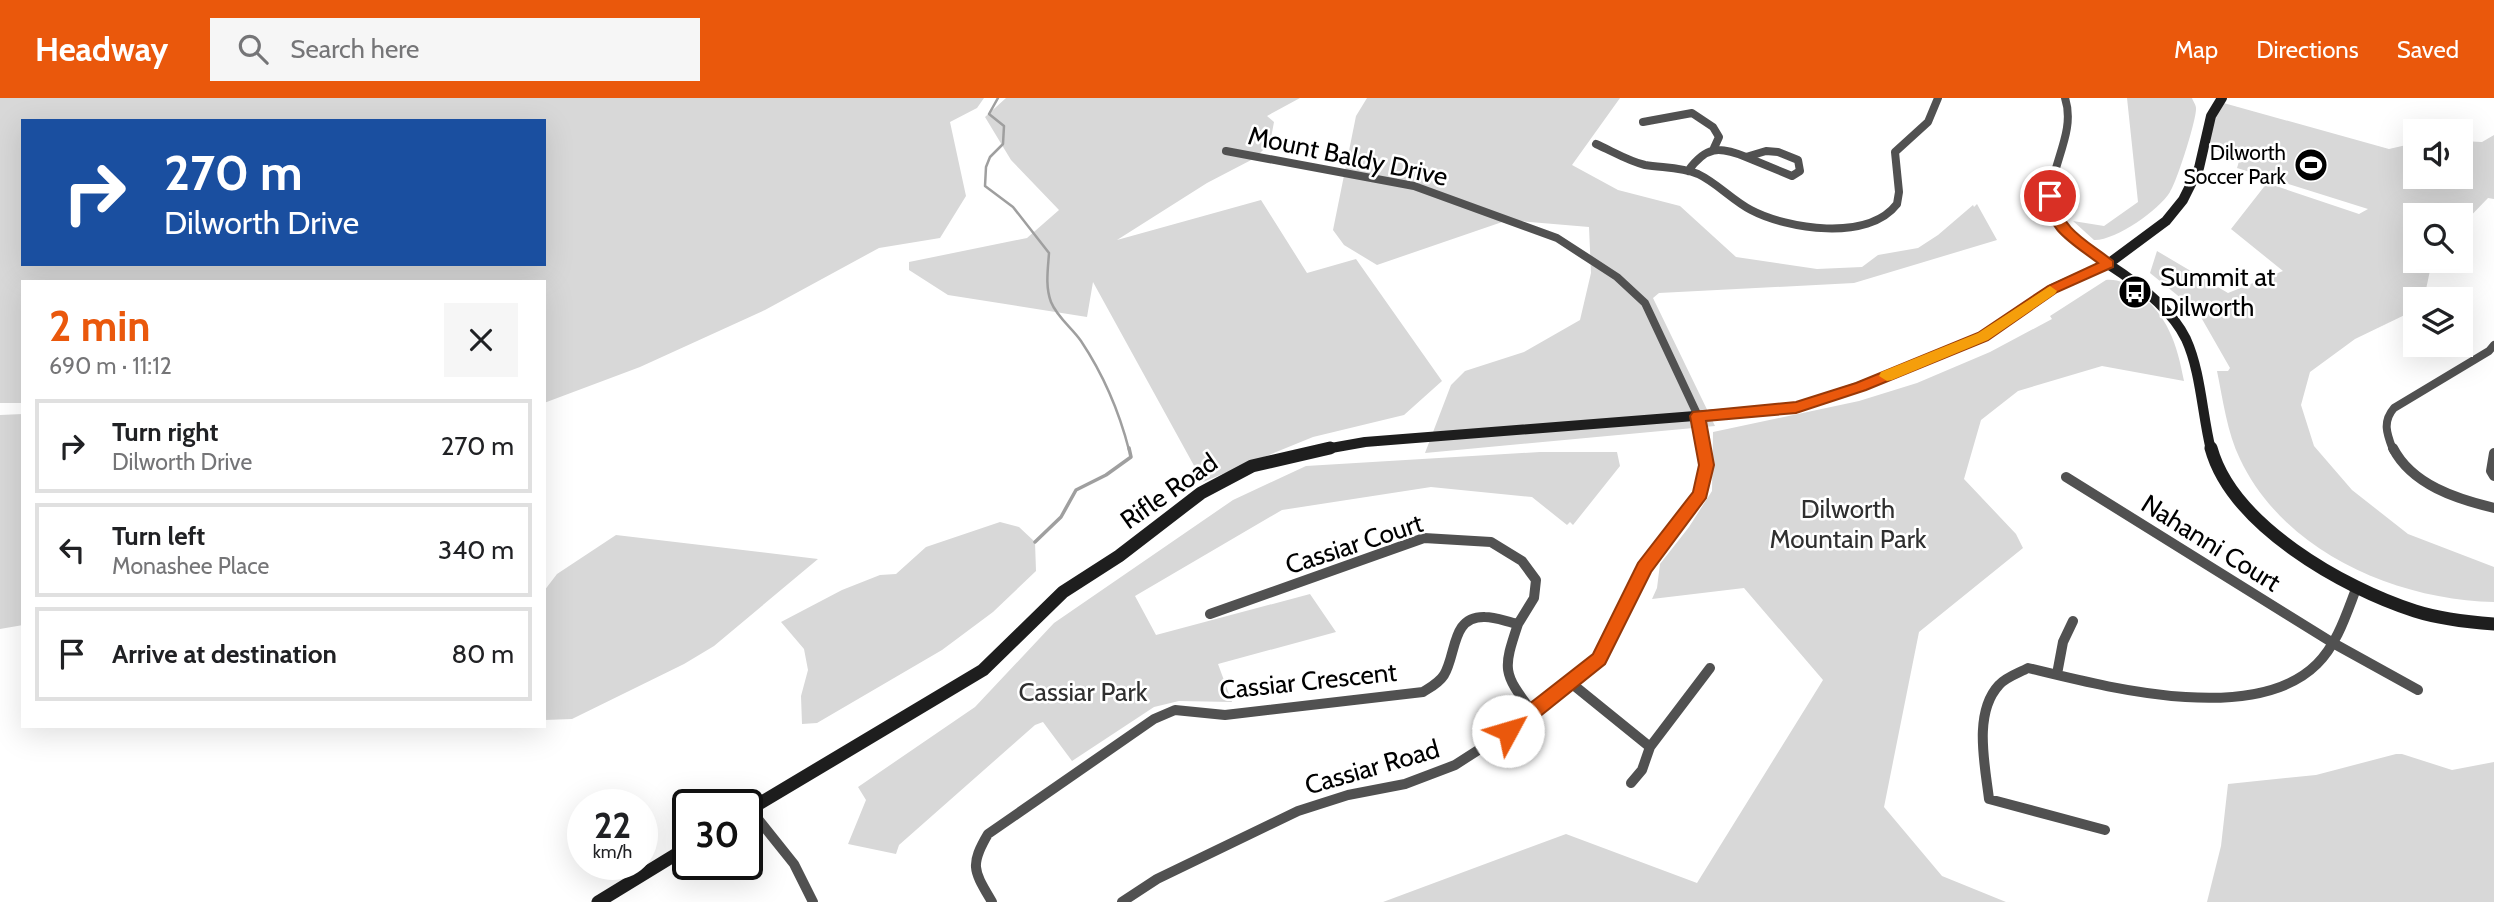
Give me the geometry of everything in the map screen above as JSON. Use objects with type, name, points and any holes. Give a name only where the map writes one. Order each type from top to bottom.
[{"type":"street","points":[[1596,144],[1636,163],[1688,171],[1713,181],[1737,201],[1765,216],[1791,224],[1825,228],[1850,226],[1872,220],[1892,210],[1899,201],[1895,152],[1929,122],[1937,110],[1938,98]]},
{"type":"street","points":[[2065,98],[2070,117],[2050,196],[2052,210],[2059,226],[2121,271],[2157,304],[2185,337],[2214,461],[2251,515],[2315,564],[2356,589],[2395,606],[2464,624],[2494,624]]},
{"type":"street","points":[[2108,264],[2166,221],[2183,200],[2199,168],[2211,116],[2222,98]]},
{"type":"street","points":[[1643,122],[1692,113],[1713,127],[1720,136],[1714,148],[1693,161],[1688,171]]},
{"type":"street","points":[[1714,148],[1728,149],[1745,158],[1777,173],[1792,176],[1800,171],[1798,160],[1781,151],[1765,148],[1745,158]]},
{"type":"street","name":"Mount Baldy Drive","points":[[1226,151],[1414,186],[1557,238],[1617,277],[1645,303],[1698,416]]},
{"type":"street","name":"Rifle Road","points":[[763,802],[984,670],[1063,592],[1119,556],[1201,493],[1252,466],[1364,442],[1796,408],[1861,386],[1983,337],[2052,289],[2108,264]]},
{"type":"street","points":[[2494,345],[2489,351],[2398,404],[2388,413],[2385,426],[2390,443],[2402,463],[2431,485],[2462,500],[2494,508]]},
{"type":"street","name":"Cassiar Road","points":[[1122,902],[1157,878],[1298,811],[1348,795],[1405,784],[1455,765],[1508,731],[1571,683],[1599,659],[1644,568],[1700,494],[1707,465],[1698,416]]},
{"type":"street","points":[[2494,453],[2491,471],[2494,476]]},
{"type":"street","name":"Nahanni Court","points":[[2066,477],[2333,643],[2418,690]]},
{"type":"street","name":"Cassiar Court","points":[[1210,614],[1424,538],[1458,538],[1491,542],[1521,561],[1536,580],[1534,598],[1518,624]]},
{"type":"street","points":[[2105,830],[1989,799],[1985,747],[1986,711],[1999,685],[2028,668],[2178,699],[2225,698],[2296,681],[2320,661],[2333,643],[2356,589]]},
{"type":"street","name":"Cassiar Crescent","points":[[992,902],[976,874],[976,854],[988,834],[1154,719],[1175,710],[1225,715],[1423,692],[1439,682],[1450,662],[1457,629],[1468,619],[1485,617],[1518,624]]},
{"type":"street","points":[[2057,674],[2063,642],[2073,621]]},
{"type":"street","points":[[1518,624],[1504,667],[1511,686],[1532,711]]},
{"type":"street","points":[[1631,783],[1642,770],[1650,747],[1710,668]]},
{"type":"street","points":[[1571,683],[1650,747]]},
{"type":"street","points":[[763,825],[784,848],[807,885],[813,902]]},
{"type":"street","points":[[598,902],[672,857]]},
{"type":"green space","points":[[0,98],[984,98],[977,108],[950,122],[966,196],[940,238],[879,248],[765,310],[640,367],[546,402],[546,280],[21,280],[21,403],[0,403]]},
{"type":"green space","points":[[1006,98],[1300,98],[1267,116],[1274,122],[1270,143],[1255,158],[1207,183],[1117,240],[1261,200],[1307,273],[1356,259],[1442,381],[1404,415],[1313,437],[1203,482],[1093,282],[1087,317],[948,295],[909,270],[909,262],[1027,238],[1059,210],[1011,160],[985,117]]},
{"type":"green space","points":[[1367,98],[1620,98],[1572,165],[1618,190],[1680,206],[1736,257],[1817,269],[1862,267],[1878,255],[1918,248],[1977,204],[1997,240],[1854,283],[1659,293],[1653,298],[1715,426],[1425,453],[1451,385],[1465,371],[1524,352],[1580,320],[1591,273],[1589,227],[1508,220],[1377,265],[1344,245],[1333,230],[1356,116]]},
{"type":"green space","points":[[2127,98],[2192,98],[2196,108],[2193,124],[2170,192],[2147,215],[2124,230],[2094,240],[2073,221],[2104,226],[2138,202]]},
{"type":"green space","points":[[2220,102],[2389,149],[2403,146],[2403,189],[2473,189],[2473,142],[2482,142],[2494,135],[2494,199],[2488,198],[2473,214],[2473,203],[2403,203],[2403,273],[2429,273],[2426,287],[2403,287],[2403,316],[2355,339],[2310,372],[2301,405],[2314,446],[2352,490],[2408,534],[2494,567],[2494,602],[2419,592],[2347,565],[2314,545],[2284,520],[2260,492],[2240,459],[2229,427],[2217,371],[2228,371],[2230,368],[2198,312],[2150,273],[2157,251],[2228,293],[2283,271],[2231,229],[2267,183],[2359,214],[2368,209],[2237,168],[2240,158],[2204,146]]},
{"type":"green space","name":"Dilworth Mountain Park","points":[[2106,280],[2119,281],[2129,286],[2156,310],[2174,343],[2184,381],[2102,366],[2018,391],[1981,420],[1964,479],[2016,534],[2023,548],[1919,632],[1884,807],[1942,876],[2006,902],[1383,902],[1566,834],[1697,883],[1823,680],[1744,588],[1652,599],[1657,588],[1660,564],[1689,527],[1712,491],[1713,432],[1859,401],[1917,383],[1990,352],[2052,319],[2050,316]]},
{"type":"green space","points":[[21,414],[21,625],[0,629],[0,415]]},
{"type":"green space","name":"Cassiar Park","points":[[1540,452],[1617,452],[1620,466],[1573,525],[1570,522],[1567,525],[1532,497],[1431,487],[1282,510],[1135,596],[1156,635],[1310,594],[1336,632],[1218,664],[1232,702],[1179,701],[1154,707],[1072,761],[1043,722],[1035,725],[899,845],[896,854],[848,844],[866,800],[858,787],[975,707],[1054,623],[1233,500],[1306,466]]},
{"type":"green space","points":[[1000,522],[1019,527],[1035,542],[1036,571],[993,612],[942,650],[817,723],[802,724],[801,696],[808,670],[804,649],[781,622],[842,590],[880,575],[896,574],[926,547]]},
{"type":"green space","points":[[616,535],[818,559],[714,646],[684,664],[572,719],[546,720],[546,588],[557,574]]},
{"type":"green space","points":[[2396,754],[2452,770],[2494,762],[2494,902],[2207,902],[2221,846],[2228,784],[2316,775]]},
{"type":"waterway","points":[[998,98],[989,114],[1004,126],[1003,144],[990,157],[986,167],[985,186],[1013,207],[1049,253],[1047,284],[1051,302],[1081,341],[1096,366],[1115,407],[1129,450]]},
{"type":"waterway","points":[[1035,542],[1061,517],[1076,490],[1106,475],[1131,457],[1129,448]]},
{"type":"slow traffic","points":[[1887,376],[1983,337],[2050,291]]},
{"type":"place","name":"Dilworth Soccer Park","points":[[2311,165]]},
{"type":"place","name":"Summit at Dilworth","points":[[2135,292]]},
{"type":"route","points":[[1508,731],[1599,659],[1644,568],[1700,494],[1707,465],[1698,416],[1796,408],[1861,386],[1983,337],[2052,289],[2108,264],[2059,226],[2052,210],[2050,196]]}]
